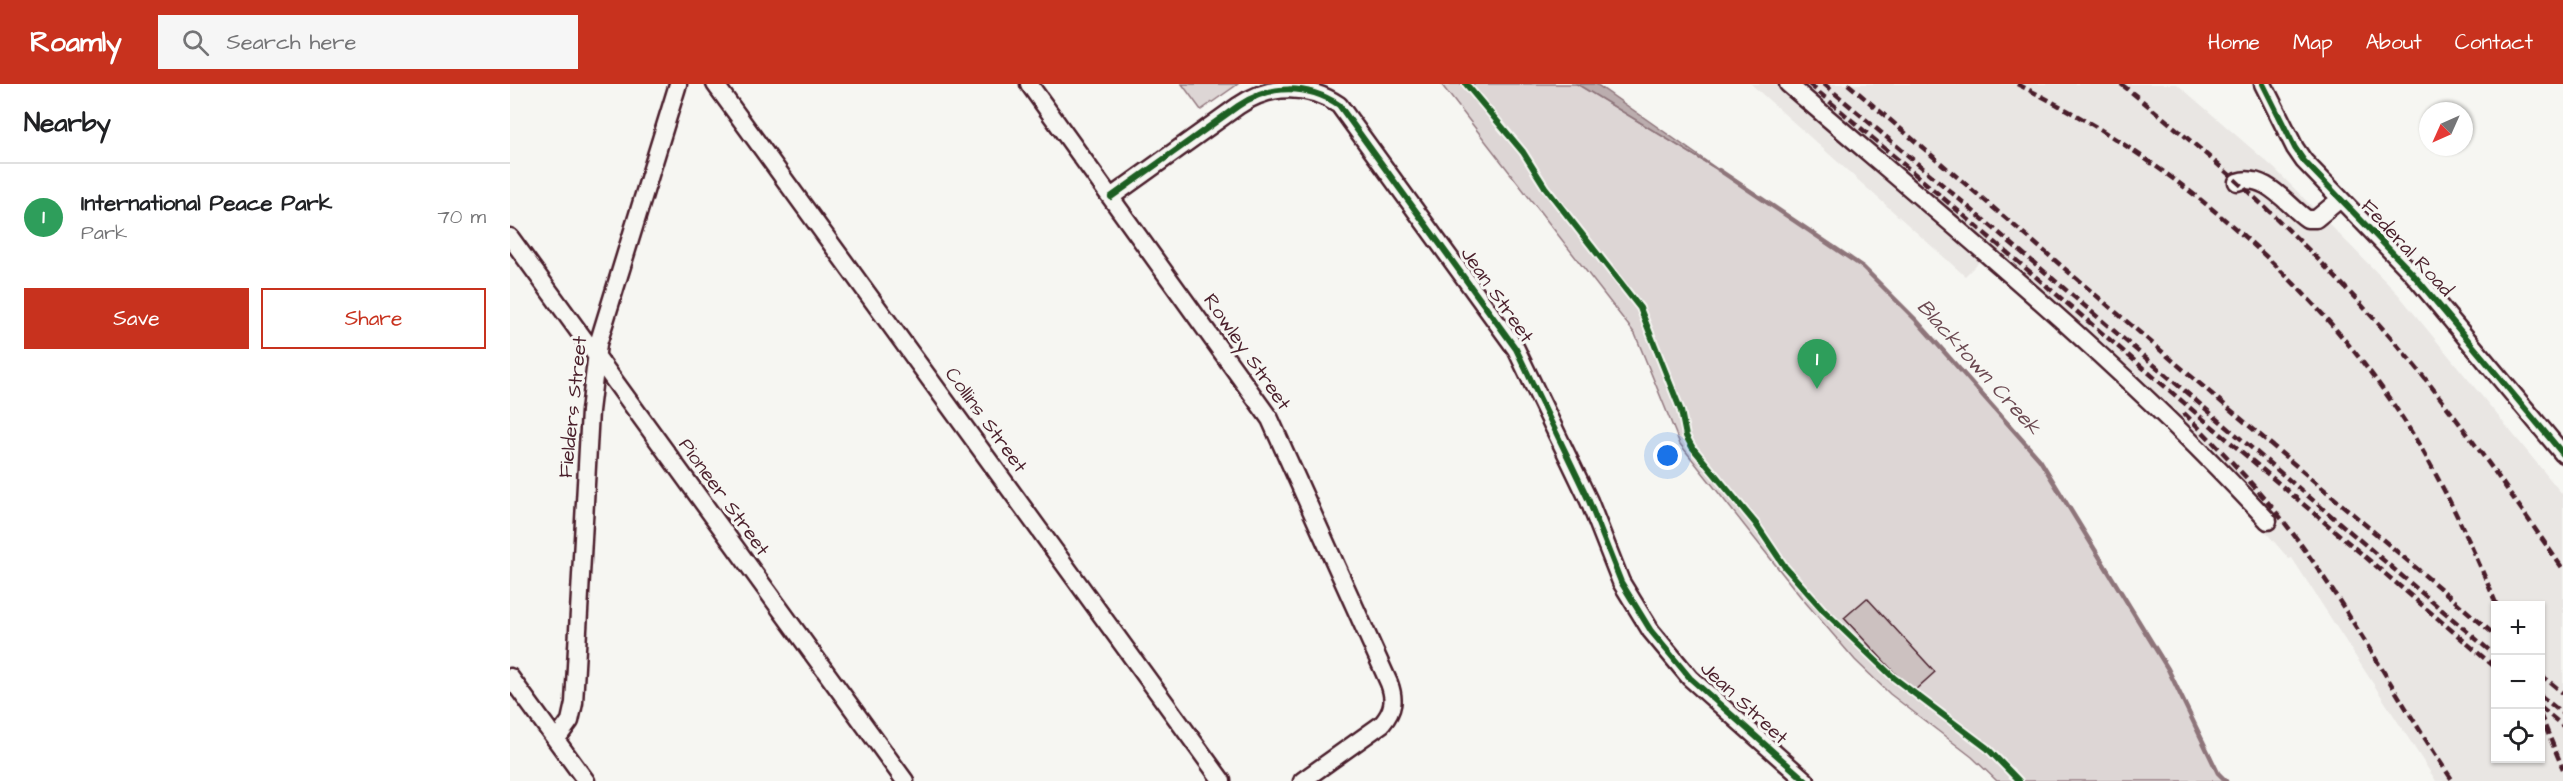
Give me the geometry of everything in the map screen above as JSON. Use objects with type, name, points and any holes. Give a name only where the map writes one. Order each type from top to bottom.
[{"type":"street","name":"Fielders Street","points":[[556,740],[565,729],[573,712],[590,411],[596,356],[601,332],[678,84]]},
{"type":"street","name":"Collins Street","points":[[715,84],[1222,781]]},
{"type":"street","name":"Rowley Street","points":[[1029,84],[1270,418],[1389,682],[1394,698],[1393,705],[1389,716],[1382,724],[1302,781]]},
{"type":"street","points":[[1788,84],[1984,252],[2098,354],[2223,471],[2268,521]]},
{"type":"street","name":"Federal Road","points":[[2263,84],[2295,148],[2309,167],[2412,273],[2563,454]]},
{"type":"street","name":"Jean Street","points":[[1111,197],[1260,93],[1279,87],[1298,88],[1329,98],[1339,105],[1516,349],[1589,501],[1621,582],[1652,631],[1690,678],[1796,778]]},
{"type":"street","points":[[2237,182],[2251,180],[2263,183],[2307,219],[2316,219],[2339,200]]},
{"type":"street","name":"Pioneer Street","points":[[512,245],[596,356],[905,781]]},
{"type":"street","points":[[510,677],[586,781]]},
{"type":"shaded area","points":[[1182,84],[1238,84],[1201,110]]},
{"type":"shaded area","points":[[1441,84],[1577,84],[1723,173],[1863,267],[1916,320],[2040,460],[2168,669],[2218,773],[2226,781],[1997,781],[1972,757],[1890,694],[1855,660],[1800,596],[1680,444],[1635,334]]},
{"type":"shaded area","points":[[1577,84],[1596,84],[1723,173]]},
{"type":"shaded area","points":[[1751,84],[2177,84],[2274,168],[2398,294],[2563,495],[2563,781],[2436,781],[2292,558],[2289,559],[2226,486],[1981,260],[1965,276]]},
{"type":"building","points":[[1867,598],[1935,672],[1915,690],[1912,690],[1894,672],[1844,618]]},
{"type":"waterway","name":"Blacktown Creek","points":[[1719,170],[1863,267],[1916,320],[2040,460],[2168,669],[2218,773],[2226,781]]},
{"type":"railway","points":[[1809,84],[2491,664]]},
{"type":"railway","points":[[1824,84],[2495,655]]},
{"type":"railway","points":[[1848,84],[2491,632]]},
{"type":"railway","points":[[2017,84],[2078,116],[2138,154],[2196,196],[2251,243],[2303,293],[2350,347],[2392,403],[2429,462],[2474,551],[2495,601]]},
{"type":"railway","points":[[2121,84],[2243,187],[2357,300],[2445,404],[2563,569]]},
{"type":"railway","points":[[2184,413],[2253,485],[2279,515],[2313,561],[2453,781]]},
{"type":"railway","points":[[2545,678],[2563,693]]},
{"type":"railway","points":[[2545,699],[2563,714]]},
{"type":"railway","points":[[2542,709],[2563,726]]},
{"type":"railway","points":[[2545,726],[2563,769]]},
{"type":"cycle path","points":[[1466,84],[1523,152],[1545,187],[1640,308],[1681,411],[1686,436],[1692,447],[1756,524],[1785,567],[1824,611],[1894,678],[1987,748],[2019,781]]},
{"type":"cycle path","points":[[2263,84],[2295,148],[2304,161],[2412,273],[2563,454]]},
{"type":"cycle path","points":[[1111,197],[1250,99],[1276,90],[1288,89],[1314,93],[1339,105],[1516,349],[1589,501],[1621,582],[1651,631],[1690,678],[1806,781]]},
{"type":"place","name":"International Peace Park","points":[[1817,389]]}]
